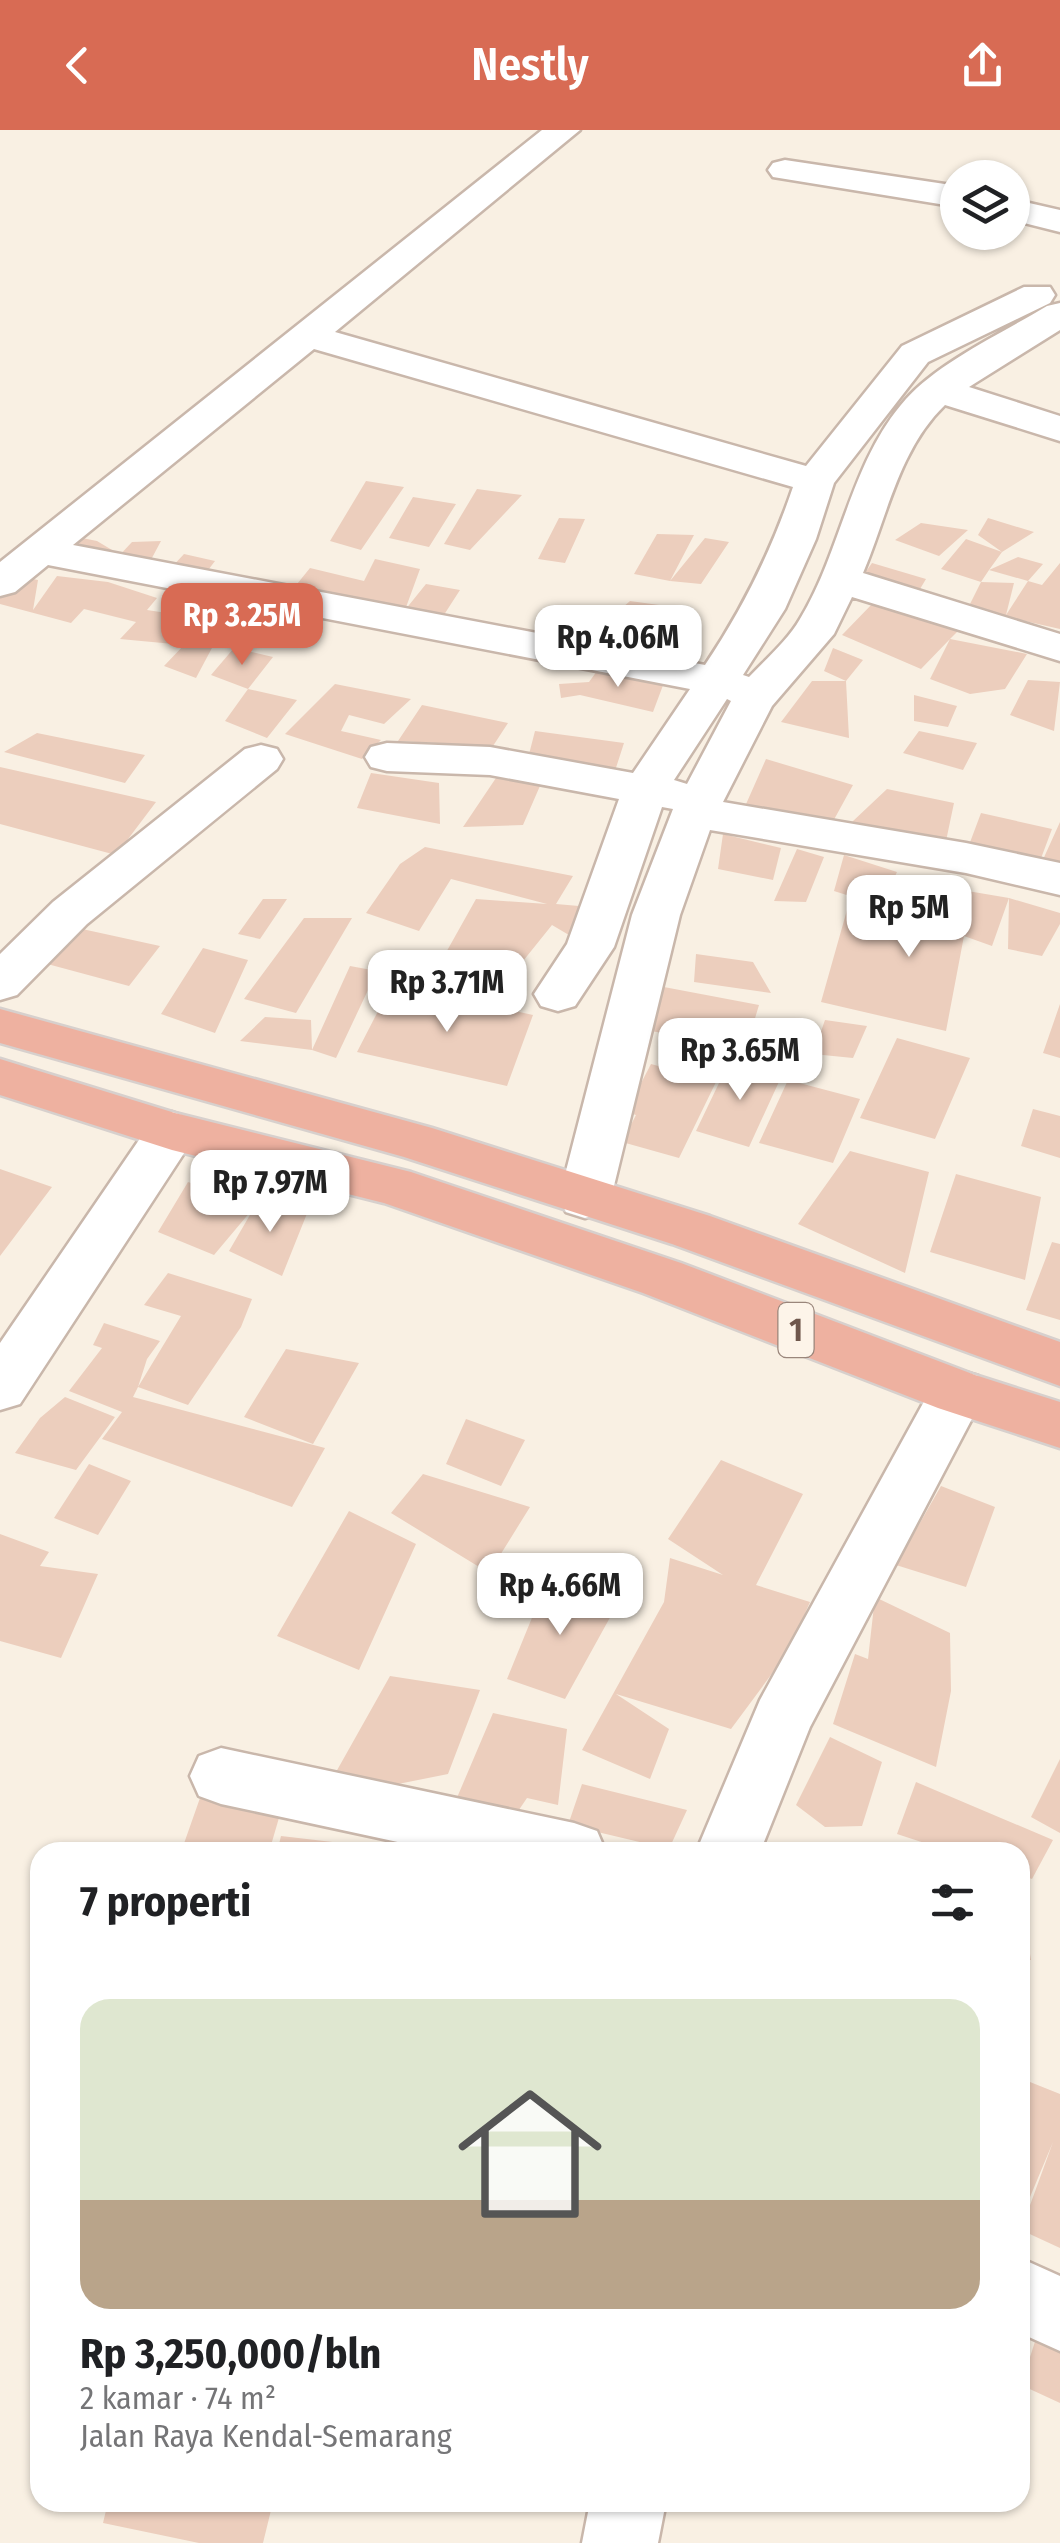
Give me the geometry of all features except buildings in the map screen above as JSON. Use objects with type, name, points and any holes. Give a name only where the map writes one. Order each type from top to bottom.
[{"type":"highway","name":"1","points":[[0,1026],[403,1163],[552,1204],[691,1230],[1060,1364]]},
{"type":"highway","name":"1","points":[[0,1077],[172,1132],[403,1163]]},
{"type":"highway","name":"1","points":[[552,1204],[958,1392],[1060,1425]]},
{"type":"street","points":[[0,583],[563,130]]},
{"type":"street","points":[[785,170],[940,194]]},
{"type":"street","points":[[1030,213],[1060,220]]},
{"type":"street","points":[[558,994],[671,816],[739,688],[815,481],[915,354],[1034,296],[1060,279]]},
{"type":"street","points":[[42,551],[739,688],[819,625],[889,452],[919,408],[938,390],[1060,314]]},
{"type":"street","points":[[308,336],[815,481]]},
{"type":"street","points":[[938,390],[1060,430]]},
{"type":"street","points":[[838,579],[1060,648]]},
{"type":"street","points":[[387,757],[490,761],[671,816],[966,858],[1060,880]]},
{"type":"street","points":[[0,984],[70,912],[261,758]]},
{"type":"street","points":[[552,1204],[656,915],[671,816]]},
{"type":"street","points":[[0,1388],[172,1132]]},
{"type":"street","points":[[732,1842],[782,1719],[958,1392]]},
{"type":"street","points":[[221,1776],[528,1842]]},
{"type":"street","points":[[1030,2299],[1060,2314]]},
{"type":"street","points":[[620,2543],[626,2512]]}]
